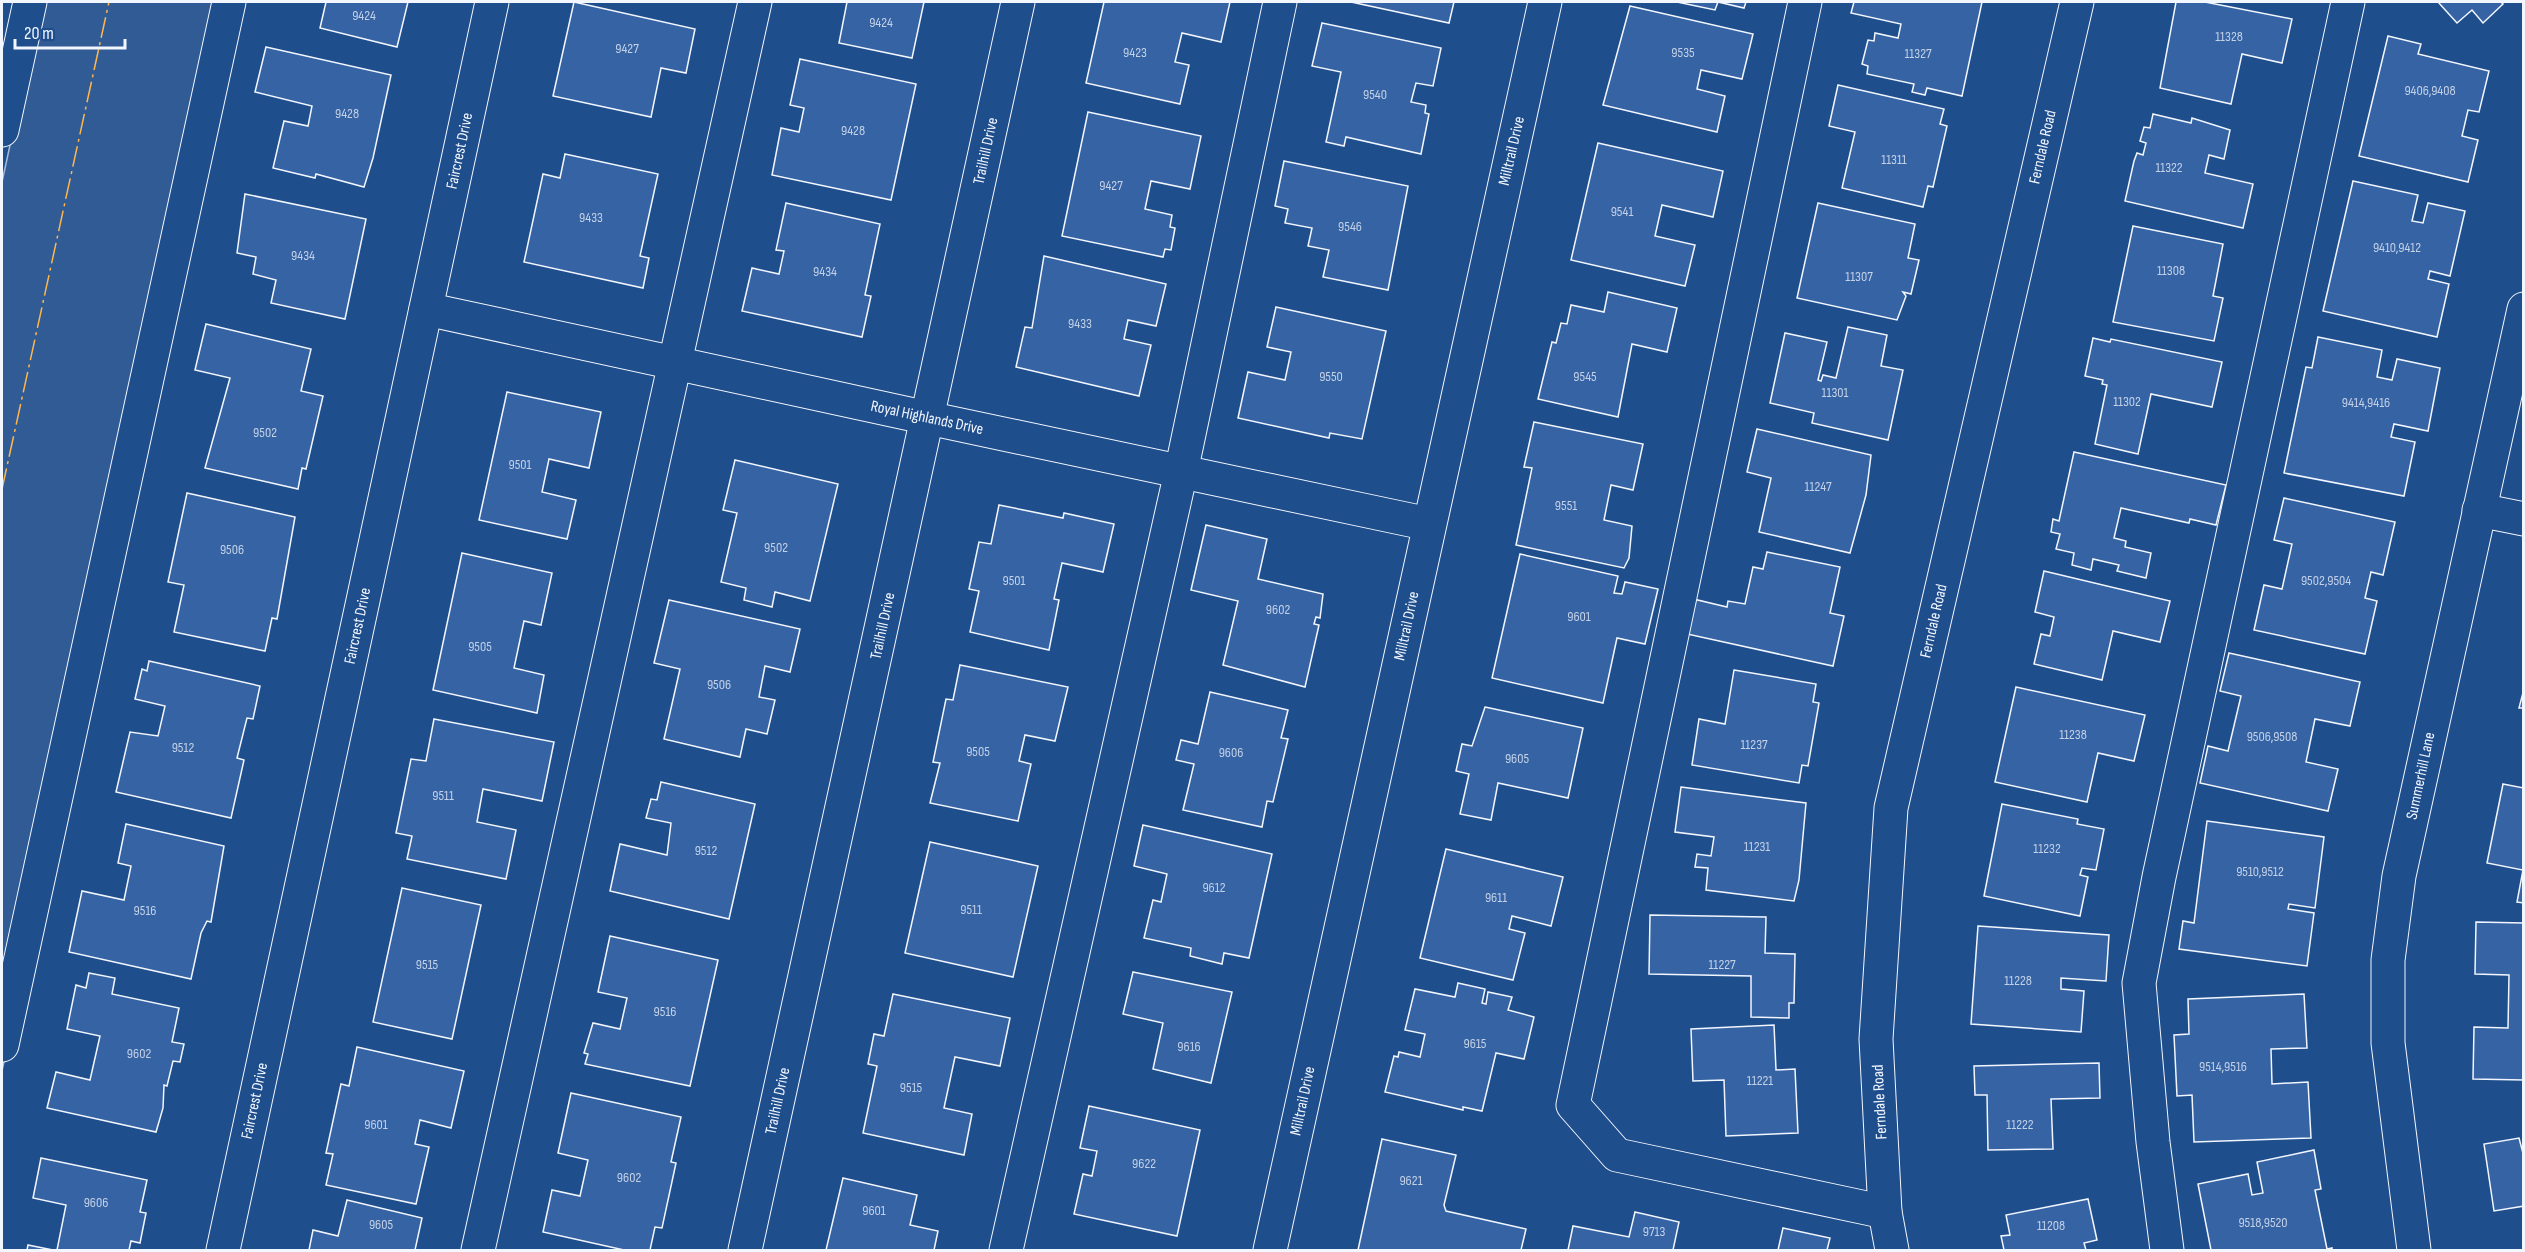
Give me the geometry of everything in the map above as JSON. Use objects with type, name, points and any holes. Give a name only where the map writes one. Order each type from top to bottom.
[{"type":"street","points":[[2,130],[30,2]]},
{"type":"street","points":[[2,1045],[229,2]]},
{"type":"street","name":"Faircrest Drive","points":[[223,1251],[492,2]]},
{"type":"street","points":[[478,1251],[755,2]]},
{"type":"street","name":"Trailhill Drive","points":[[745,1251],[1018,2]]},
{"type":"street","points":[[1006,1251],[1182,472],[1280,2]]},
{"type":"street","name":"Milltrail Drive","points":[[1270,1251],[1545,2]]},
{"type":"street","points":[[1805,2],[1573,1106],[1617,1155],[1885,1212]]},
{"type":"street","name":"Ferndale Road","points":[[1892,1251],[1885,1212],[1876,1039],[1891,808],[2077,2]]},
{"type":"street","points":[[2167,1251],[2153,1142],[2139,983],[2158,877],[2348,2]]},
{"type":"street","name":"Royal Highlands Drive","points":[[426,309],[1429,524]]},
{"type":"street","name":"Summerhill Lane","points":[[2414,1251],[2388,1044],[2388,960],[2398,876],[2523,309]]},
{"type":"street","points":[[2479,510],[2523,519]]},
{"type":"shaded area","points":[[41,2],[233,2],[2,1071],[2,182]]},
{"type":"building","points":[[326,2],[408,2],[397,47],[320,28]]},
{"type":"building","points":[[574,2],[695,29],[686,73],[661,68],[651,117],[553,96]]},
{"type":"building","points":[[847,2],[924,2],[912,58],[839,43]]},
{"type":"building","points":[[1104,2],[1230,2],[1221,42],[1182,33],[1175,62],[1189,65],[1180,104],[1086,83]]},
{"type":"building","points":[[1351,2],[1454,2],[1449,23]]},
{"type":"building","points":[[1677,2],[1718,2],[1715,10]]},
{"type":"building","points":[[1718,2],[1746,2],[1744,8]]},
{"type":"building","points":[[1854,2],[1982,2],[1962,96],[1927,88],[1925,95],[1912,92],[1914,84],[1867,74],[1868,66],[1862,64],[1868,40],[1874,41],[1875,33],[1898,38],[1901,24],[1851,13]]},
{"type":"building","points":[[2176,2],[2205,2],[2292,19],[2282,63],[2242,54],[2231,104],[2160,88]]},
{"type":"building","points":[[2438,2],[2501,2],[2503,4],[2483,23],[2472,10],[2457,23]]},
{"type":"building","points":[[1630,6],[1753,34],[1742,79],[1701,70],[1697,89],[1725,96],[1717,132],[1603,105]]},
{"type":"building","points":[[1322,23],[1441,48],[1433,86],[1416,83],[1411,102],[1426,105],[1425,113],[1429,114],[1421,154],[1346,137],[1344,146],[1326,142],[1341,72],[1312,66]]},
{"type":"building","points":[[2388,36],[2421,44],[2418,54],[2489,71],[2479,112],[2468,110],[2462,136],[2478,140],[2468,182],[2359,156]]},
{"type":"building","points":[[266,47],[391,75],[373,158],[364,187],[316,174],[315,178],[273,168],[284,121],[308,126],[312,106],[255,92]]},
{"type":"building","points":[[800,59],[916,84],[891,200],[772,175],[781,128],[799,132],[804,108],[790,105]]},
{"type":"building","points":[[1838,85],[1944,109],[1940,124],[1947,126],[1933,187],[1928,186],[1923,207],[1842,188],[1855,132],[1829,126]]},
{"type":"building","points":[[1088,112],[1201,136],[1190,189],[1151,181],[1145,209],[1172,215],[1170,227],[1175,228],[1171,250],[1165,249],[1163,257],[1062,236]]},
{"type":"building","points":[[2153,114],[2191,123],[2192,118],[2230,130],[2224,159],[2209,155],[2205,173],[2253,184],[2243,228],[2125,201],[2137,153],[2143,155],[2146,143],[2140,141],[2144,127],[2150,128]]},
{"type":"building","points":[[1598,143],[1723,171],[1713,217],[1662,205],[1655,236],[1695,245],[1685,286],[1571,260]]},
{"type":"building","points":[[565,154],[658,174],[640,256],[649,258],[643,288],[524,262],[543,174],[560,178]]},
{"type":"building","points":[[1284,161],[1408,186],[1388,290],[1323,277],[1329,250],[1308,246],[1312,228],[1285,223],[1288,209],[1275,206]]},
{"type":"building","points":[[2353,181],[2418,195],[2412,221],[2423,223],[2428,203],[2465,211],[2450,276],[2430,271],[2428,279],[2449,284],[2437,337],[2323,311]]},
{"type":"building","points":[[245,194],[366,219],[345,319],[271,303],[276,280],[253,274],[256,257],[237,253]]},
{"type":"building","points":[[786,203],[880,224],[865,295],[871,296],[862,337],[742,311],[752,268],[779,274],[784,251],[776,250]]},
{"type":"building","points":[[1818,203],[1915,224],[1908,258],[1919,260],[1911,294],[1903,292],[1906,296],[1897,320],[1797,298]]},
{"type":"building","points":[[2133,226],[2223,244],[2213,296],[2223,298],[2214,341],[2113,322]]},
{"type":"building","points":[[1044,256],[1166,284],[1156,326],[1128,320],[1124,339],[1151,345],[1139,396],[1016,367],[1025,327],[1032,328]]},
{"type":"building","points":[[1608,292],[1677,308],[1667,352],[1632,344],[1618,417],[1538,399],[1552,342],[1556,343],[1561,323],[1567,324],[1571,305],[1604,312]]},
{"type":"building","points":[[1276,307],[1386,331],[1362,439],[1330,433],[1329,438],[1238,418],[1248,372],[1285,380],[1291,352],[1267,347]]},
{"type":"building","points":[[206,324],[311,349],[301,391],[323,396],[306,469],[302,468],[298,489],[205,468],[230,378],[195,370]]},
{"type":"building","points":[[1848,327],[1887,335],[1881,366],[1903,370],[1888,440],[1812,423],[1814,413],[1770,403],[1785,333],[1827,342],[1818,380],[1821,381],[1823,375],[1836,378]]},
{"type":"building","points":[[2318,337],[2382,350],[2377,377],[2392,380],[2397,359],[2440,368],[2428,431],[2394,424],[2391,437],[2415,442],[2404,496],[2284,473],[2306,367],[2312,368]]},
{"type":"building","points":[[2093,338],[2110,342],[2111,339],[2222,362],[2212,407],[2151,394],[2138,454],[2095,444],[2107,385],[2102,384],[2103,380],[2085,376]]},
{"type":"building","points":[[507,392],[601,412],[589,468],[549,459],[542,492],[576,500],[567,539],[479,520]]},
{"type":"building","points":[[1534,422],[1643,444],[1633,490],[1611,485],[1604,520],[1632,526],[1629,558],[1624,568],[1516,545],[1532,468],[1524,467]]},
{"type":"building","points":[[1757,429],[1871,455],[1866,495],[1850,553],[1759,532],[1771,478],[1747,472]]},
{"type":"building","points":[[2074,452],[2226,485],[2216,525],[2190,519],[2189,523],[2121,508],[2114,538],[2126,541],[2125,547],[2151,553],[2146,578],[2117,571],[2119,565],[2093,559],[2091,570],[2072,565],[2074,553],[2056,549],[2060,534],[2051,532],[2053,519],[2059,521]]},
{"type":"building","points":[[735,460],[838,484],[810,601],[775,592],[772,607],[744,600],[746,588],[721,582],[737,513],[723,510]]},
{"type":"building","points":[[187,493],[295,517],[277,619],[272,618],[265,651],[174,632],[184,585],[168,582]]},
{"type":"building","points":[[2284,498],[2395,522],[2383,575],[2371,572],[2365,598],[2377,601],[2365,654],[2254,630],[2264,585],[2282,589],[2292,544],[2274,540]]},
{"type":"building","points":[[999,505],[1063,518],[1064,513],[1114,524],[1103,572],[1062,563],[1054,599],[1059,600],[1049,650],[970,632],[979,591],[969,589],[979,542],[991,544]]},
{"type":"building","points":[[1206,525],[1267,539],[1258,579],[1323,594],[1320,618],[1316,617],[1314,624],[1319,625],[1305,687],[1223,665],[1238,601],[1191,590]]},
{"type":"building","points":[[1767,552],[1840,567],[1830,613],[1844,616],[1833,666],[1678,632],[1685,597],[1727,607],[1728,601],[1745,604],[1753,567],[1763,569]]},
{"type":"building","points":[[462,553],[552,573],[541,625],[524,621],[514,668],[544,675],[537,713],[433,690]]},
{"type":"building","points":[[1520,554],[1618,576],[1614,593],[1622,594],[1625,582],[1658,589],[1645,644],[1617,638],[1603,703],[1492,678]]},
{"type":"building","points":[[2044,571],[2170,601],[2160,642],[2113,631],[2102,680],[2034,664],[2041,634],[2050,636],[2054,617],[2035,612]]},
{"type":"building","points":[[669,600],[800,629],[790,672],[765,666],[759,697],[775,700],[767,734],[746,729],[740,757],[664,739],[680,669],[654,663]]},
{"type":"building","points":[[2229,653],[2360,682],[2350,726],[2315,719],[2306,762],[2338,769],[2328,811],[2200,783],[2208,746],[2228,751],[2241,696],[2220,691]]},
{"type":"building","points":[[149,661],[260,686],[253,719],[247,718],[237,758],[244,760],[231,818],[116,792],[130,732],[158,736],[165,706],[135,699],[142,669],[147,671]]},
{"type":"building","points":[[960,665],[1068,687],[1055,741],[1025,735],[1019,761],[1031,764],[1018,821],[930,803],[940,763],[933,762],[946,699],[953,700]]},
{"type":"building","points":[[1734,670],[1816,684],[1813,702],[1819,703],[1808,766],[1802,765],[1799,783],[1692,765],[1699,719],[1725,724]]},
{"type":"building","points":[[2016,687],[2145,715],[2134,761],[2098,753],[2087,802],[1995,782]]},
{"type":"building","points":[[2524,689],[2524,708],[2519,708]]},
{"type":"building","points":[[1210,692],[1288,710],[1281,738],[1288,739],[1273,802],[1267,801],[1262,827],[1183,810],[1194,764],[1176,760],[1181,740],[1198,744]]},
{"type":"building","points":[[1485,707],[1583,728],[1568,798],[1498,783],[1491,820],[1460,814],[1469,774],[1456,771],[1462,744],[1472,746]]},
{"type":"building","points":[[434,719],[554,742],[542,801],[483,789],[477,822],[516,830],[506,879],[407,859],[412,836],[396,833],[411,759],[426,761]]},
{"type":"building","points":[[661,782],[755,804],[729,919],[610,891],[620,844],[667,855],[671,823],[646,818],[651,799],[657,800]]},
{"type":"building","points":[[2503,784],[2524,788],[2524,903],[2517,902],[2523,870],[2487,863]]},
{"type":"building","points":[[1681,787],[1806,803],[1799,880],[1794,901],[1706,890],[1708,868],[1695,867],[1697,854],[1711,856],[1714,837],[1675,832]]},
{"type":"building","points":[[2002,804],[2078,819],[2077,824],[2104,829],[2096,870],[2082,868],[2080,875],[2088,877],[2080,916],[1984,896]]},
{"type":"building","points":[[2207,821],[2324,837],[2315,908],[2289,904],[2288,909],[2314,913],[2307,966],[2179,949],[2183,921],[2194,923]]},
{"type":"building","points":[[126,824],[224,846],[211,922],[207,921],[201,933],[191,979],[69,952],[82,891],[124,900],[131,866],[118,863]]},
{"type":"building","points":[[1143,825],[1272,854],[1249,958],[1224,953],[1222,964],[1190,956],[1191,948],[1144,938],[1153,900],[1161,902],[1167,874],[1134,866]]},
{"type":"building","points":[[930,842],[1038,866],[1013,977],[905,953]]},
{"type":"building","points":[[1446,849],[1563,877],[1551,926],[1512,916],[1509,929],[1525,933],[1513,980],[1420,958]]},
{"type":"building","points":[[402,888],[481,905],[452,1039],[373,1022]]},
{"type":"building","points":[[1650,915],[1766,917],[1765,953],[1795,954],[1794,1003],[1789,1003],[1789,1018],[1751,1017],[1751,976],[1649,974]]},
{"type":"building","points":[[2476,922],[2524,923],[2524,1080],[2473,1079],[2474,1027],[2508,1028],[2509,975],[2475,974]]},
{"type":"building","points":[[1978,926],[2109,935],[2106,981],[2061,978],[2061,989],[2084,991],[2081,1032],[1971,1024]]},
{"type":"building","points":[[610,936],[718,960],[690,1086],[585,1064],[588,1054],[584,1053],[593,1023],[620,1029],[627,998],[598,992]]},
{"type":"building","points":[[1133,972],[1232,992],[1211,1083],[1153,1069],[1163,1023],[1123,1014]]},
{"type":"building","points":[[89,973],[115,978],[112,994],[179,1008],[172,1042],[184,1044],[180,1062],[173,1061],[167,1086],[164,1085],[163,1108],[156,1132],[47,1108],[56,1072],[90,1080],[100,1036],[67,1029],[76,985],[86,988]]},
{"type":"building","points":[[1458,983],[1485,989],[1482,1003],[1486,1004],[1488,992],[1512,997],[1508,1010],[1534,1017],[1524,1059],[1496,1053],[1482,1111],[1463,1107],[1463,1110],[1385,1092],[1394,1056],[1398,1057],[1399,1052],[1420,1057],[1425,1034],[1405,1030],[1415,989],[1455,997]]},
{"type":"building","points":[[893,994],[1010,1018],[1000,1066],[955,1057],[944,1108],[972,1114],[964,1155],[863,1133],[877,1066],[868,1064],[874,1034],[884,1036]]},
{"type":"building","points":[[2304,994],[2307,1048],[2271,1049],[2272,1084],[2308,1082],[2311,1138],[2194,1142],[2192,1095],[2177,1096],[2174,1035],[2189,1034],[2188,999]]},
{"type":"building","points":[[1774,1025],[1776,1070],[1795,1069],[1798,1133],[1726,1136],[1724,1080],[1693,1081],[1691,1029]]},
{"type":"building","points":[[357,1047],[464,1071],[451,1128],[420,1120],[415,1144],[429,1147],[416,1204],[326,1185],[333,1154],[326,1153],[341,1084],[349,1086]]},
{"type":"building","points":[[2099,1063],[2100,1098],[2051,1099],[2053,1149],[1988,1150],[1987,1095],[1975,1095],[1974,1066]]},
{"type":"building","points":[[571,1093],[681,1117],[671,1162],[676,1163],[662,1228],[655,1227],[650,1250],[624,1250],[543,1232],[552,1190],[580,1196],[588,1160],[558,1153]]},
{"type":"building","points":[[1089,1106],[1200,1130],[1177,1236],[1074,1214],[1083,1174],[1092,1176],[1097,1151],[1080,1148]]},
{"type":"building","points":[[2519,1138],[2524,1157],[2524,1206],[2494,1211],[2484,1144]]},
{"type":"building","points":[[1382,1139],[1456,1155],[1444,1205],[1446,1211],[1526,1229],[1521,1250],[1358,1250]]},
{"type":"building","points":[[2314,1150],[2321,1189],[2315,1190],[2327,1249],[2332,1248],[2332,1250],[2211,1250],[2198,1184],[2248,1174],[2252,1195],[2263,1193],[2257,1162]]},
{"type":"building","points":[[41,1158],[147,1180],[140,1212],[146,1213],[140,1243],[131,1241],[129,1250],[57,1250],[66,1205],[33,1198]]},
{"type":"building","points":[[843,1178],[917,1195],[910,1225],[938,1231],[934,1250],[826,1250]]},
{"type":"building","points":[[2088,1199],[2097,1240],[2084,1243],[2086,1250],[2004,1250],[2001,1236],[2010,1235],[2006,1215]]},
{"type":"building","points":[[347,1200],[422,1218],[415,1250],[309,1250],[313,1230],[338,1236]]},
{"type":"building","points":[[1635,1212],[1679,1222],[1673,1250],[1568,1250],[1573,1226],[1629,1237]]},
{"type":"building","points":[[1783,1228],[1830,1238],[1827,1250],[1778,1250]]},
{"type":"building","points":[[28,1245],[53,1250],[27,1250]]},
{"type":"power","points":[[2,489],[109,2]]}]
